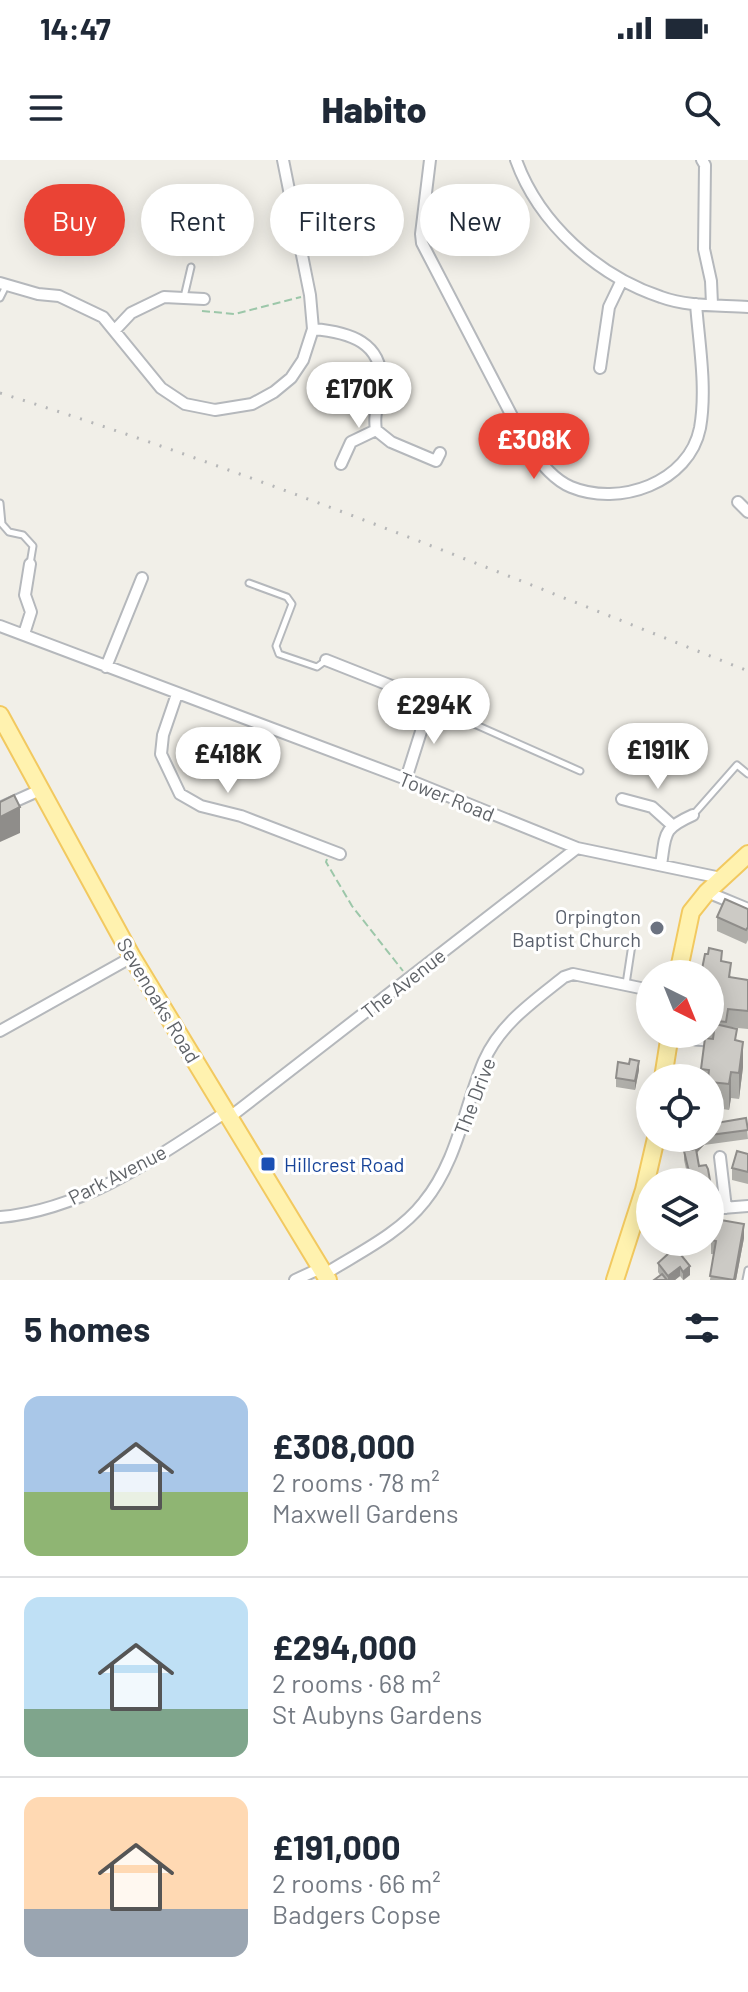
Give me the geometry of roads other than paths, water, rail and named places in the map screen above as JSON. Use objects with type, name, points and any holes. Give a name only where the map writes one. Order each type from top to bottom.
[{"type":"main road","name":"Sevenoaks Road","points":[[0,715],[132,957],[324,1274]]},
{"type":"main road","points":[[680,960],[688,918],[695,906],[748,854]]},
{"type":"main road","points":[[615,1280],[636,1231]]},
{"type":"street","points":[[3,285],[59,296],[103,317],[171,397],[199,409],[215,410],[252,404],[291,378],[303,360],[313,329],[310,295],[283,160]]},
{"type":"street","points":[[430,160],[422,243],[527,445],[547,471],[569,487],[600,495],[631,493],[661,481],[685,460],[699,430],[702,399],[696,304]]},
{"type":"street","points":[[516,160],[535,197],[558,228],[585,256],[622,280],[663,298],[696,304],[748,307]]},
{"type":"street","points":[[702,160],[705,165],[704,249],[712,304]]},
{"type":"street","points":[[600,368],[609,307],[622,280]]},
{"type":"street","points":[[115,330],[131,313],[164,297],[204,299]]},
{"type":"street","points":[[313,329],[337,331],[357,338],[376,358],[381,372],[381,390],[373,414],[376,430],[391,442],[436,461],[440,453]]},
{"type":"street","points":[[341,464],[351,442],[376,430]]},
{"type":"street","points":[[738,502],[748,512]]},
{"type":"street","points":[[24,634],[31,612],[25,595],[30,564]]},
{"type":"street","points":[[106,667],[142,578]]},
{"type":"street","name":"Tower Road","points":[[0,626],[406,779],[577,848],[721,878]]},
{"type":"street","points":[[326,660],[475,719]]},
{"type":"street","points":[[177,694],[161,748],[166,768],[180,794],[201,806],[241,816],[335,852]]},
{"type":"street","points":[[406,779],[430,703]]},
{"type":"street","points":[[0,808],[40,790]]},
{"type":"street","points":[[622,799],[652,807],[672,825]]},
{"type":"street","points":[[661,865],[666,833],[672,825],[693,815]]},
{"type":"street","name":"The Avenue","points":[[228,1114],[577,848]]},
{"type":"street","points":[[707,892],[748,909]]},
{"type":"street","points":[[0,1031],[132,957]]},
{"type":"street","name":"The Drive","points":[[324,1274],[403,1224],[424,1202],[441,1177],[460,1133],[485,1058],[518,1013],[564,977],[573,974],[636,987]]},
{"type":"street","name":"Park Avenue","points":[[0,1217],[44,1209],[93,1191],[228,1114]]},
{"type":"street","points":[[720,1157],[726,1208],[748,1206]]},
{"type":"street","points":[[295,1280],[324,1274]]},
{"type":"lane","points":[[184,298],[191,267]]},
{"type":"lane","points":[[0,298],[3,285]]},
{"type":"lane","points":[[0,503],[2,524],[9,532],[23,535],[33,546],[30,564]]},
{"type":"lane","points":[[249,583],[287,597],[292,604],[276,646],[279,654],[317,667],[326,660]]},
{"type":"lane","points":[[475,719],[474,724],[580,771]]},
{"type":"lane","points":[[693,815],[737,765],[748,774]]},
{"type":"lane","points":[[625,985],[633,938]]},
{"type":"lane","points":[[746,1280],[748,1270]]},
{"type":"railway","points":[[0,393],[283,490],[748,671]]},
{"type":"place","name":"Orpington Baptist Church","points":[[657,928]]},
{"type":"place","name":"Hillcrest Road","points":[[268,1164]]}]
